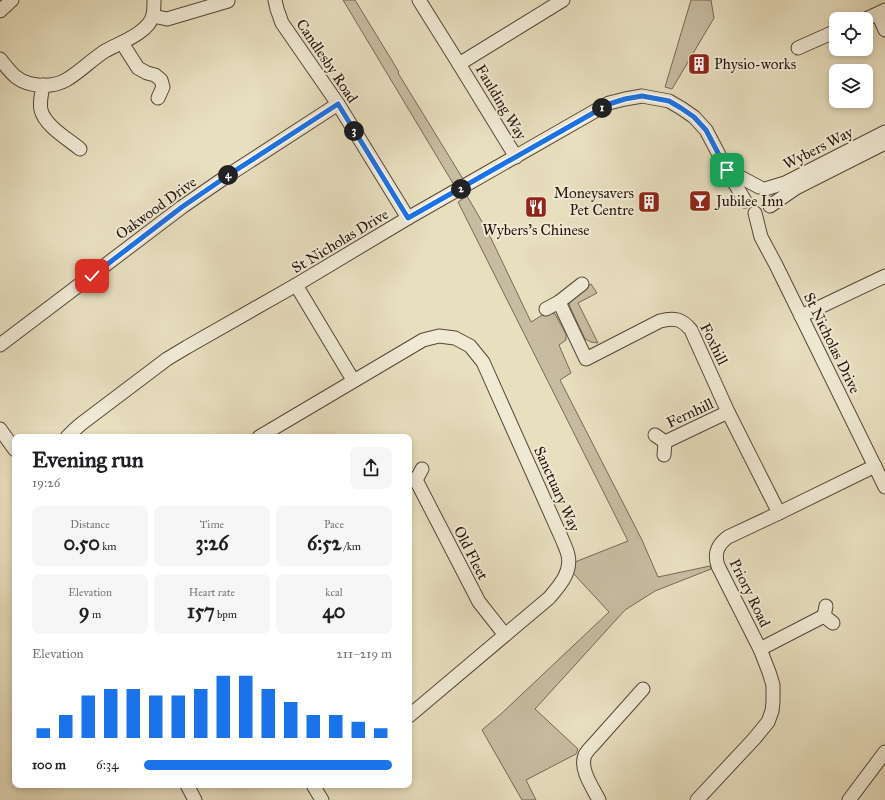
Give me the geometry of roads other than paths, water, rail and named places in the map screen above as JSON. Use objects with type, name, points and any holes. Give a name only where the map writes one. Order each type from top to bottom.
[{"type":"street","points":[[0,11],[12,0]]},
{"type":"street","points":[[0,59],[17,77],[29,83],[42,85],[55,84],[65,80],[105,52],[141,31],[153,16],[154,0]]},
{"type":"street","name":"Candlesby Road","points":[[276,0],[277,9],[282,23],[338,104],[408,218]]},
{"type":"street","name":"Faulding Way","points":[[419,0],[516,157]]},
{"type":"street","name":"Faulding Way","points":[[459,64],[563,0]]},
{"type":"street","points":[[153,16],[167,19],[228,1]]},
{"type":"street","points":[[876,14],[885,30]]},
{"type":"street","points":[[798,48],[829,35]]},
{"type":"street","points":[[122,43],[138,68],[161,80],[163,86],[158,98]]},
{"type":"street","points":[[42,85],[40,102],[43,116],[52,127],[80,149]]},
{"type":"street","name":"St Nicholas Drive","points":[[70,434],[77,427],[167,359],[296,285],[408,218],[609,104],[642,96],[669,101],[694,117],[706,130],[745,200]]},
{"type":"street","name":"Oakwood Drive","points":[[0,345],[182,207],[338,104]]},
{"type":"street","name":"Wybers Way","points":[[762,188],[791,180],[885,132]]},
{"type":"street","name":"Wybers Way","points":[[770,206],[796,188],[885,143]]},
{"type":"street","points":[[727,170],[762,188],[771,197],[770,206],[764,212],[755,213],[747,206],[745,200],[746,195],[754,188],[762,188]]},
{"type":"street","name":"St Nicholas Drive","points":[[755,213],[761,237],[780,272],[885,487]]},
{"type":"street","points":[[801,316],[885,276]]},
{"type":"street","points":[[546,309],[559,302],[582,284]]},
{"type":"street","points":[[296,285],[353,380]]},
{"type":"street","name":"Foxhill","points":[[559,302],[586,360],[660,321],[669,319],[685,323],[691,330],[728,412],[779,513]]},
{"type":"street","name":"Sanctuary Way","points":[[264,434],[423,340],[439,336],[455,338],[470,346],[483,362],[562,539],[568,555],[567,573],[549,598],[412,713]]},
{"type":"street","name":"Fernhill","points":[[661,444],[728,412]]},
{"type":"street","points":[[0,429],[12,446]]},
{"type":"street","name":"Priory Road","points":[[697,800],[768,722],[772,711],[773,702],[773,685],[760,649],[718,566],[716,560],[718,547],[728,537],[875,466]]},
{"type":"street","name":"Old Fleet","points":[[422,469],[412,480],[479,602],[505,635]]},
{"type":"street","points":[[760,649],[828,615]]},
{"type":"street","points":[[599,800],[584,770],[585,755],[643,689]]},
{"type":"street","points":[[849,800],[885,752]]},
{"type":"street","points":[[189,788],[195,800]]},
{"type":"street","points":[[315,788],[322,800]]},
{"type":"place","name":"Physio-works","points":[[699,64]]},
{"type":"place","name":"Jubilee Inn","points":[[700,201]]},
{"type":"place","name":"Moneysavers Pet Centre","points":[[649,202]]},
{"type":"place","name":"Wybers's Chinese","points":[[536,207]]}]
